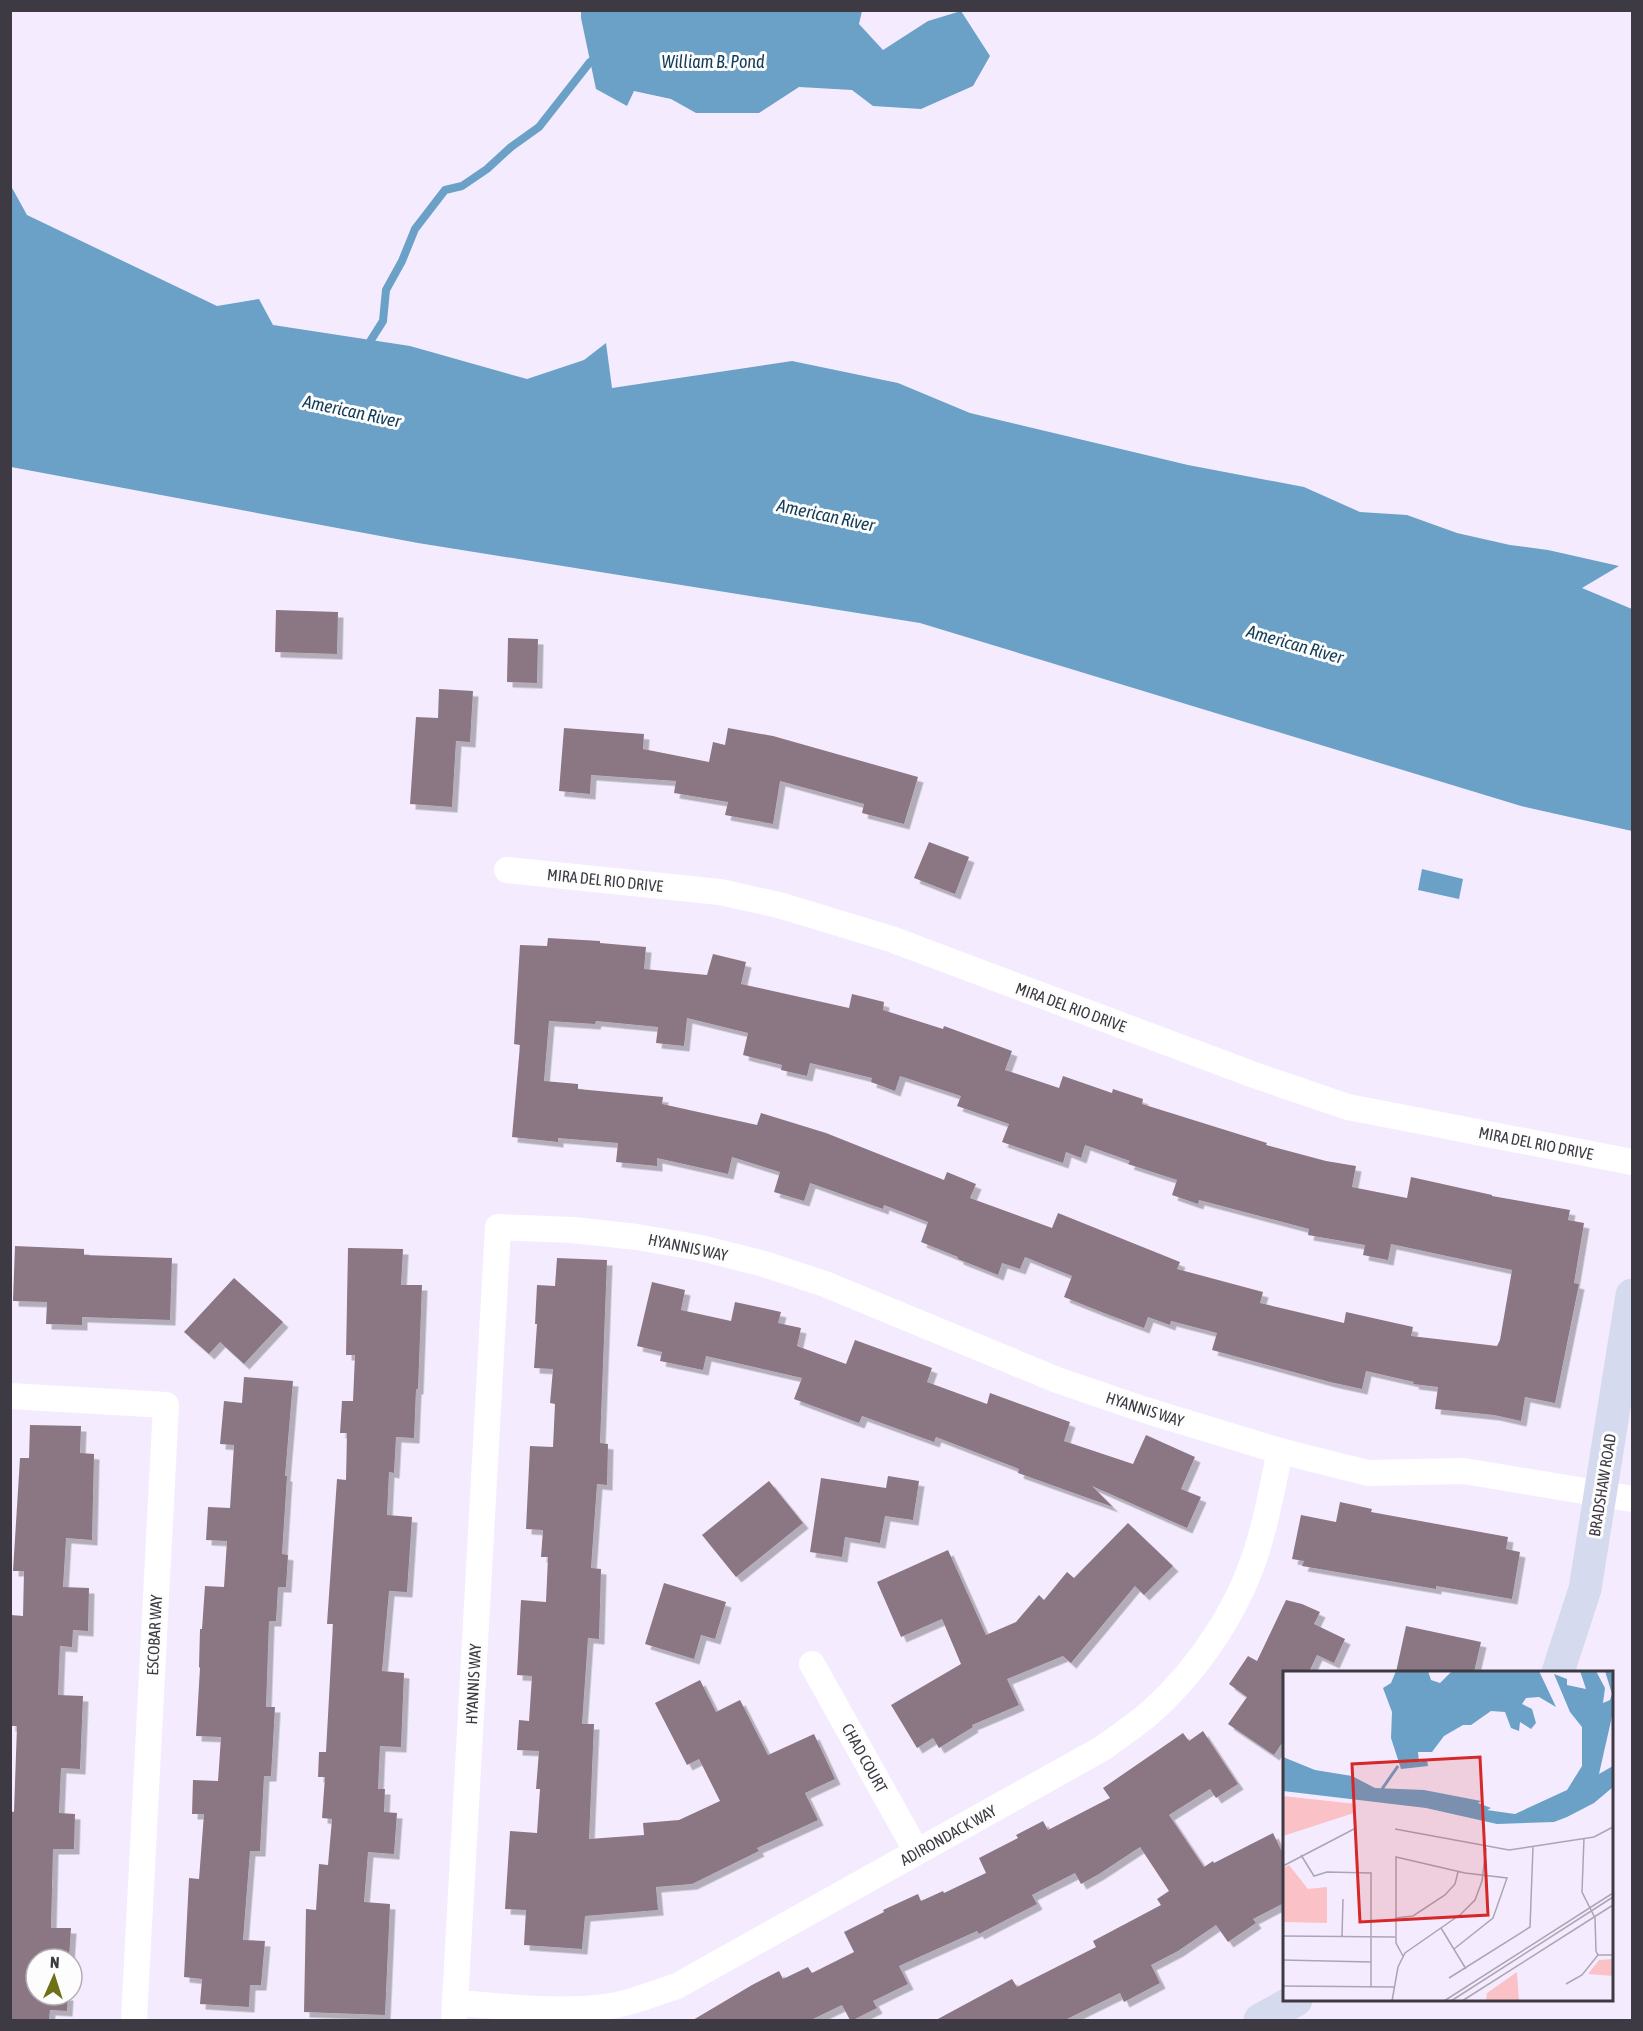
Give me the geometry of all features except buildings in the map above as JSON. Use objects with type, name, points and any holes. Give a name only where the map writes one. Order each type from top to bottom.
[{"type":"street","name":"MIRA DEL RIO DRIVE","points":[[507,870],[720,892],[778,905],[891,939],[1243,1071],[1348,1107],[1632,1162]]},
{"type":"street","name":"HYANNIS WAY","points":[[454,2012],[498,1227],[573,1230],[637,1237],[701,1248],[764,1264],[825,1284],[1057,1380],[1145,1410],[1280,1451],[1368,1473],[1464,1471],[1617,1497]]},
{"type":"street","name":"BRADSHAW ROAD","points":[[1558,1671],[1617,1497],[1632,1295]]},
{"type":"street","name":"ESCOBAR WAY","points":[[10,1396],[166,1405],[134,2020]]},
{"type":"street","name":"ADIRONDACK WAY","points":[[454,2012],[564,2010],[610,2006],[633,2001],[676,1986],[1103,1748],[1149,1713],[1177,1686],[1202,1656],[1232,1608],[1249,1572],[1261,1536],[1280,1451]]},
{"type":"street","name":"CHAD COURT","points":[[813,1664],[916,1852]]},
{"type":"street","points":[[1260,2020],[1294,2001]]},
{"type":"water","name":"William B. Pond","points":[[581,11],[862,11],[859,24],[883,50],[928,21],[961,11],[990,56],[973,86],[921,109],[873,106],[852,90],[799,87],[759,113],[696,113],[671,99],[634,91],[627,106],[596,89]]},
{"type":"water","name":"American River","points":[[11,186],[27,215],[217,306],[259,299],[273,325],[410,346],[527,379],[584,360],[606,343],[612,388],[792,361],[898,383],[970,413],[1188,465],[1304,487],[1360,512],[1407,515],[1457,533],[1619,566],[1582,588],[1632,609],[1632,831],[1521,806],[920,623],[418,543],[11,467]]},
{"type":"water","points":[[1422,869],[1463,879],[1459,899],[1418,890]]},
{"type":"waterway","points":[[371,340],[383,321],[386,290],[402,261],[415,229],[445,190],[462,186],[539,127],[590,62]]}]
